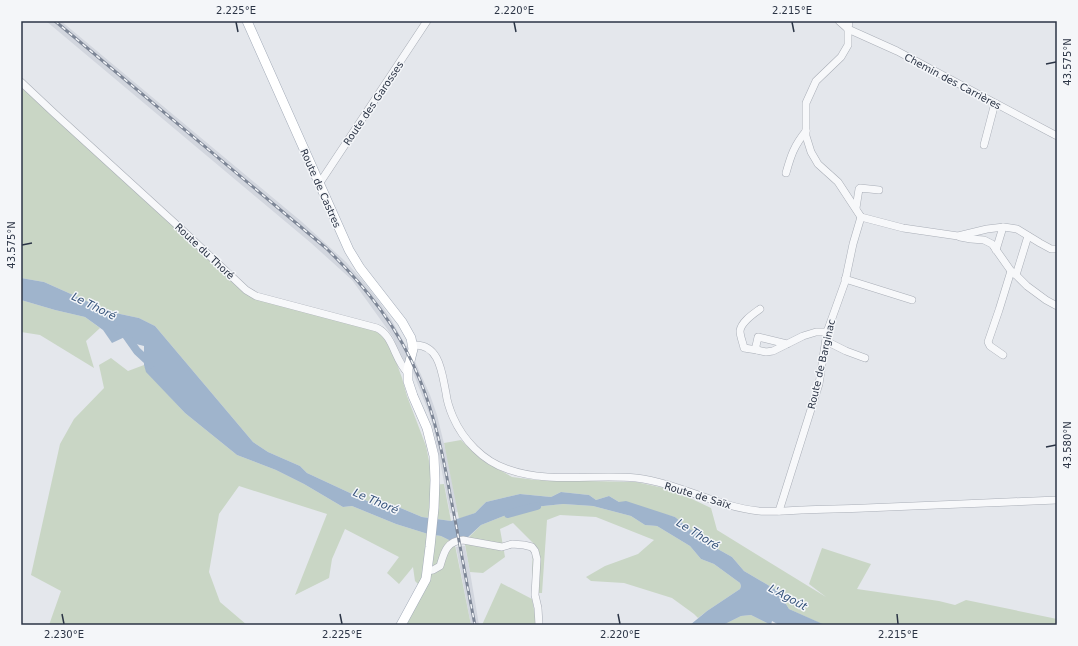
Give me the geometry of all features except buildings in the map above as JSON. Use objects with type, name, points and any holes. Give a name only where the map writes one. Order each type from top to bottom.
[{"type":"main road","name":"Route de Castres","points":[[247,21],[349,250],[360,268],[402,322],[413,345]]},
{"type":"main road","points":[[401,625],[426,579],[434,508],[435,472],[432,448],[427,428],[410,388],[408,373],[413,345]]},
{"type":"street","name":"Route des Garosses","points":[[319,184],[427,21]]},
{"type":"street","name":"Chemin des Carrières","points":[[839,21],[848,29],[897,51],[1057,136]]},
{"type":"street","points":[[849,21],[848,45],[841,57],[816,81],[806,103],[806,136],[811,152],[818,164],[838,182],[861,217],[903,228],[984,240],[992,244],[1001,255],[1003,261],[1027,286],[1057,306]]},
{"type":"street","name":"Route du Thoré","points":[[21,82],[179,226],[246,290],[256,296],[381,330],[387,336],[399,362],[408,373]]},
{"type":"street","points":[[984,145],[996,103]]},
{"type":"street","points":[[786,173],[791,155],[797,143],[806,131]]},
{"type":"street","points":[[856,208],[860,188],[879,190]]},
{"type":"street","name":"Route de Barginac","points":[[779,511],[819,384],[827,332],[845,279],[861,217]]},
{"type":"street","points":[[958,236],[1003,227],[1017,229],[1040,243],[1057,249]]},
{"type":"street","points":[[996,250],[1003,227]]},
{"type":"street","points":[[1004,355],[990,346],[988,342],[1028,236]]},
{"type":"street","points":[[845,279],[912,300]]},
{"type":"street","points":[[760,309],[744,322],[740,331],[744,348],[766,352],[773,351],[803,336],[816,332],[827,332]]},
{"type":"street","points":[[757,350],[756,346],[758,337],[787,344]]},
{"type":"street","points":[[826,341],[865,358]]},
{"type":"street","name":"Route de Saïx","points":[[413,345],[428,349],[438,359],[448,404],[456,424],[472,446],[487,459],[505,469],[521,474],[540,477],[621,478],[649,480],[744,508],[779,511],[1057,500]]},
{"type":"street","points":[[427,571],[433,570],[440,566],[446,550],[450,544],[457,540],[502,547],[512,544],[532,547],[535,551],[537,559],[535,595],[538,608],[539,625]]},
{"type":"shaded area","points":[[46,21],[61,21],[302,222],[346,262],[378,300],[391,319],[406,346],[410,348],[406,363],[402,362],[393,337],[352,280],[311,243]]},
{"type":"shaded area","points":[[414,359],[437,415],[458,512],[450,513],[430,416],[411,367]]},
{"type":"shaded area","points":[[465,546],[479,625],[471,625],[456,547]]},
{"type":"green space","points":[[21,78],[242,287],[254,294],[380,326],[394,356],[426,446],[430,466],[430,485],[444,484],[451,521],[422,517],[391,504],[378,506],[307,473],[300,466],[268,452],[253,442],[155,326],[139,318],[120,314],[100,307],[44,282],[21,278]]},
{"type":"green space","points":[[21,300],[85,317],[100,328],[86,341],[94,368],[40,335],[21,332]]},
{"type":"green space","points":[[111,358],[128,371],[144,365],[147,372],[185,413],[237,455],[276,470],[304,484],[343,507],[352,506],[396,524],[428,534],[441,536],[451,541],[454,540],[471,625],[404,625],[425,591],[415,581],[413,567],[399,584],[387,573],[399,557],[345,529],[332,559],[329,578],[295,595],[327,514],[239,486],[219,514],[209,572],[220,602],[247,625],[49,625],[61,591],[31,575],[60,444],[74,419],[104,388],[99,365]]},
{"type":"green space","points":[[461,440],[482,460],[512,477],[536,480],[636,482],[673,490],[711,508],[717,530],[826,597],[809,584],[822,548],[871,564],[857,589],[939,601],[955,605],[966,600],[1057,619],[1057,625],[824,625],[789,609],[778,591],[744,571],[732,557],[707,543],[703,533],[691,530],[675,517],[619,502],[609,496],[596,500],[589,495],[561,492],[551,497],[520,494],[486,502],[475,513],[459,519],[444,443]]},
{"type":"green space","points":[[563,504],[593,506],[631,516],[645,525],[657,526],[690,546],[701,559],[714,564],[740,583],[740,589],[698,618],[672,598],[624,583],[591,581],[586,577],[605,566],[638,554],[654,540],[596,517],[560,515],[547,520],[542,593],[536,593],[532,579],[533,543],[513,523],[500,529],[505,557],[483,573],[470,572],[464,539],[468,538],[481,525],[524,508]]},
{"type":"green space","points":[[501,583],[532,599],[536,625],[482,625]]},
{"type":"green space","points":[[751,615],[771,625],[723,625],[741,616]]},
{"type":"water","points":[[21,278],[44,282],[100,307],[120,314],[139,318],[155,326],[253,442],[268,452],[300,466],[307,473],[378,506],[391,504],[422,517],[451,521],[475,513],[486,502],[520,494],[551,497],[561,492],[589,495],[596,500],[609,496],[619,502],[626,501],[675,517],[691,530],[703,533],[707,543],[732,557],[744,571],[778,591],[789,609],[825,625],[779,625],[772,621],[771,625],[751,615],[741,616],[723,625],[690,625],[707,611],[740,589],[740,583],[714,564],[701,559],[690,546],[657,526],[645,525],[631,516],[593,506],[563,504],[524,508],[481,525],[467,538],[451,541],[441,536],[428,534],[396,524],[352,506],[343,507],[304,484],[276,470],[237,455],[185,413],[146,372],[144,365],[144,346],[132,343],[129,335],[112,343],[103,330],[85,317],[21,300]]},
{"type":"waterway","name":"Le Thoré","points":[[118,329],[125,334],[137,351],[151,364]]},
{"type":"waterway","name":"Le Thoré","points":[[508,514],[537,506]]},
{"type":"railway","points":[[55,21],[326,248],[368,293],[392,326],[412,361],[420,380],[438,436],[475,625]]},
{"type":"water label","name":"L'Agoût","points":[[788,597]]}]
